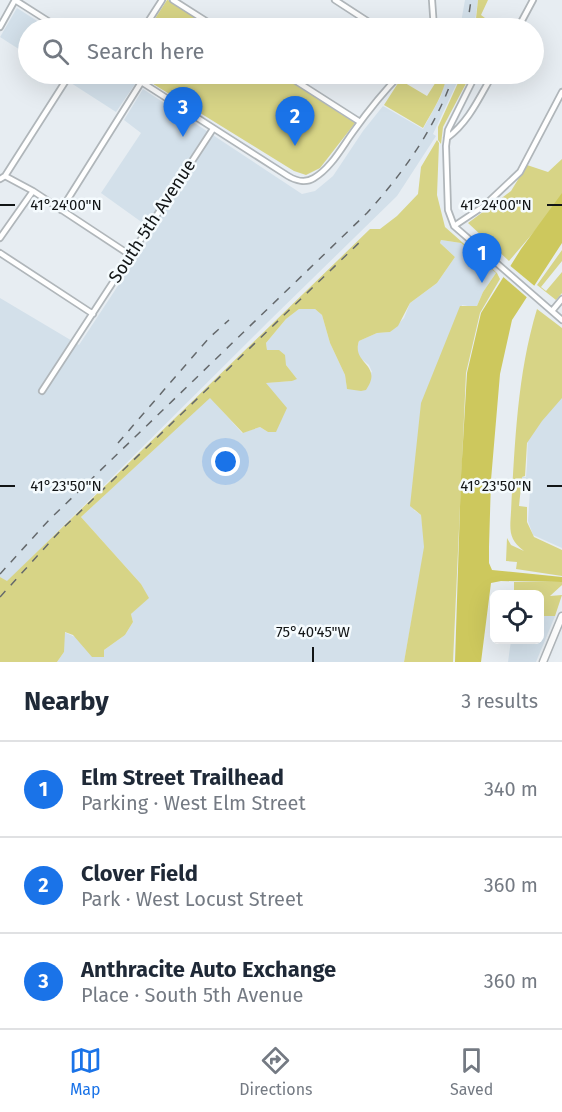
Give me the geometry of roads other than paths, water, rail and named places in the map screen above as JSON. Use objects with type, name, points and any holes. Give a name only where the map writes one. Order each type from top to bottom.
[{"type":"street","points":[[0,27],[15,0],[43,18]]},
{"type":"street","points":[[150,18],[162,0]]},
{"type":"street","points":[[173,0],[201,18]]},
{"type":"street","points":[[335,0],[363,18]]},
{"type":"street","points":[[432,0],[433,18]]},
{"type":"street","points":[[523,18],[533,0]]},
{"type":"street","points":[[63,84],[2,178],[33,191],[130,255]]},
{"type":"street","points":[[61,210],[140,84]]},
{"type":"street","points":[[146,84],[294,180],[307,181],[327,168],[391,84]]},
{"type":"street","points":[[301,84],[360,122]]},
{"type":"street","points":[[472,84],[448,130],[448,210],[454,226],[562,320]]},
{"type":"street","points":[[447,138],[457,131],[472,111],[487,84]]},
{"type":"street","points":[[454,226],[484,206],[520,172],[562,92]]},
{"type":"street","name":"South 5th Avenue","points":[[42,391],[213,129]]},
{"type":"street","points":[[0,238],[33,191]]},
{"type":"street","points":[[0,252],[93,314]]},
{"type":"street","points":[[552,311],[562,299]]},
{"type":"street","points":[[543,662],[562,616]]},
{"type":"railway","points":[[468,18],[471,0]]},
{"type":"railway","points":[[0,574],[49,520],[367,213],[418,148],[450,84]]},
{"type":"railway","points":[[0,597],[60,531],[363,239]]},
{"type":"railway","points":[[118,443],[209,338],[229,320]]},
{"type":"place","name":"Anthracite Auto Exchange","points":[[183,137]]},
{"type":"place","name":"Clover Field","points":[[295,146]]},
{"type":"place","name":"Elm Street Trailhead","points":[[482,283]]}]
